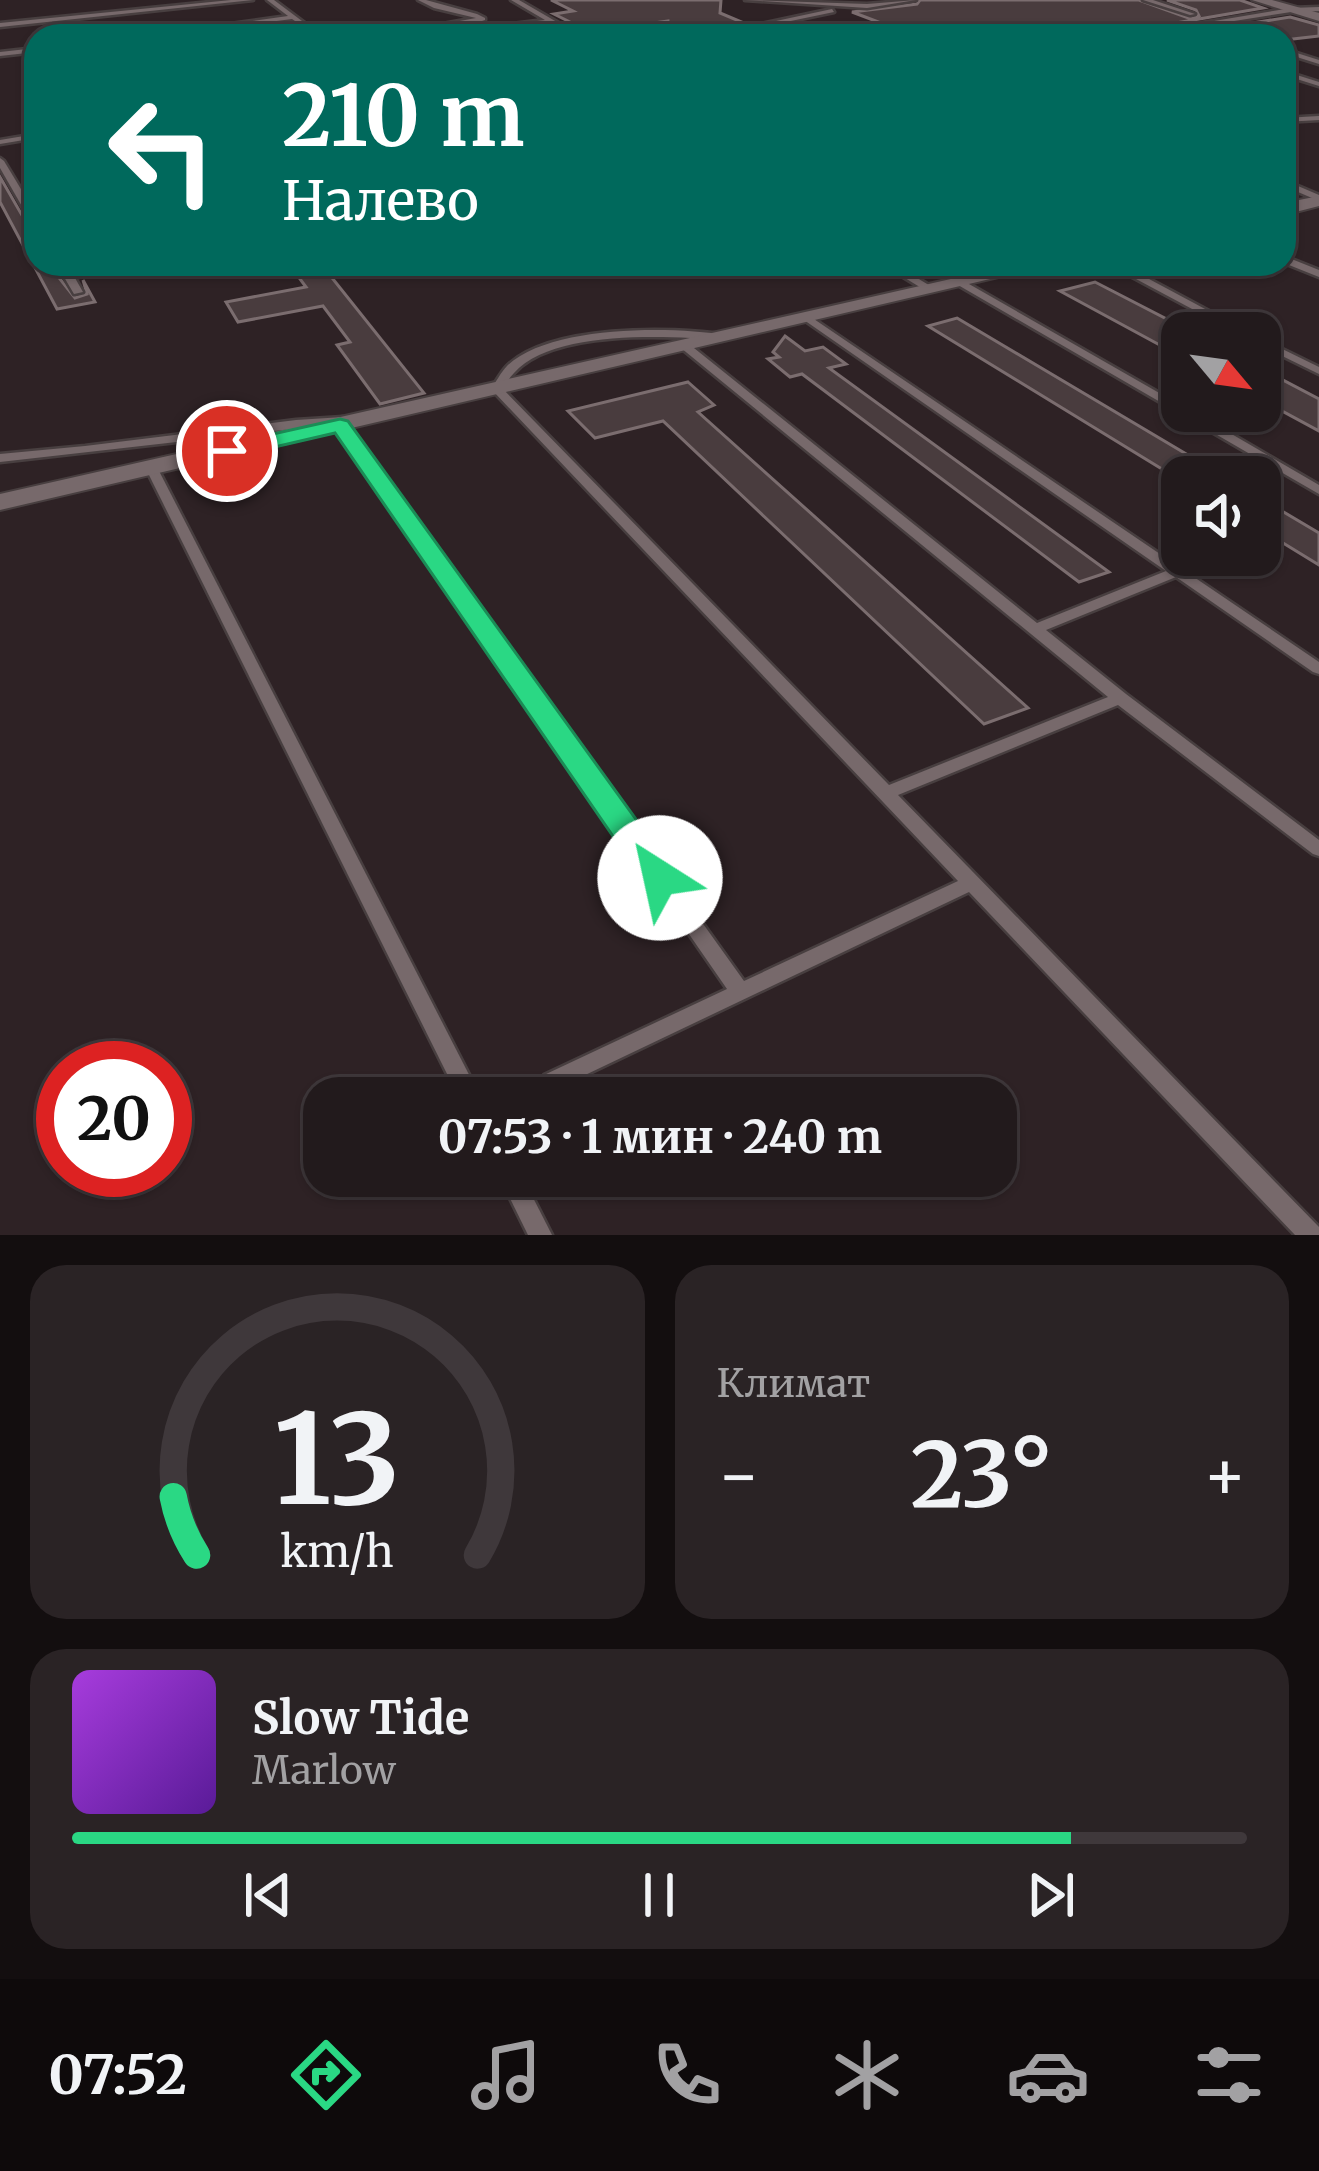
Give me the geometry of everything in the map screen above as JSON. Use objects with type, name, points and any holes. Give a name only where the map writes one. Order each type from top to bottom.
[{"type":"street","points":[[1258,0],[1319,13]]},
{"type":"street","points":[[0,502],[989,276]]},
{"type":"lane","points":[[0,25],[250,0]]},
{"type":"lane","points":[[270,0],[303,23]]},
{"type":"lane","points":[[421,0],[439,10],[462,9],[483,20],[470,24]]},
{"type":"lane","points":[[514,0],[555,23]]},
{"type":"lane","points":[[748,0],[845,4],[913,0]]},
{"type":"lane","points":[[1146,0],[1192,14]]},
{"type":"lane","points":[[764,24],[845,4]]},
{"type":"lane","points":[[1205,24],[1291,10]]},
{"type":"lane","points":[[239,24],[294,17]]},
{"type":"lane","points":[[544,24],[555,23]]},
{"type":"lane","points":[[551,24],[555,23]]},
{"type":"lane","points":[[0,160],[24,193]]},
{"type":"lane","points":[[73,276],[69,277],[78,292]]},
{"type":"lane","points":[[907,276],[932,290]]},
{"type":"lane","points":[[1136,276],[1206,312]]},
{"type":"lane","points":[[962,283],[1161,399]]},
{"type":"lane","points":[[808,318],[1161,562]]},
{"type":"lane","points":[[725,337],[658,330],[603,334],[529,356],[503,373],[497,389],[1311,1235]]},
{"type":"lane","points":[[685,346],[1120,698],[1319,849]]},
{"type":"lane","points":[[1281,351],[1319,371]]},
{"type":"lane","points":[[0,458],[66,454],[247,427],[371,418]]},
{"type":"lane","points":[[340,425],[740,991]]},
{"type":"lane","points":[[1218,432],[1319,490]]},
{"type":"lane","points":[[152,469],[459,1077]]},
{"type":"lane","points":[[1035,629],[1166,576]]},
{"type":"lane","points":[[1182,576],[1319,669]]},
{"type":"lane","points":[[886,793],[1120,698]]},
{"type":"lane","points":[[561,1077],[972,882]]},
{"type":"lane","points":[[521,1197],[540,1235]]},
{"type":"building","points":[[551,0],[721,0],[720,13],[744,23],[574,24],[554,14],[573,11]]},
{"type":"building","points":[[920,0],[1139,0],[1191,19],[1199,16],[1196,10],[1167,0],[1240,0],[1263,8],[1170,24],[884,24],[852,12]]},
{"type":"building","points":[[1290,17],[1319,25],[1319,36],[1296,39],[1296,24],[1246,24]]},
{"type":"building","points":[[0,177],[24,219],[24,247],[0,202]]},
{"type":"building","points":[[39,276],[62,276],[75,298],[87,294],[83,280],[95,302],[57,309]]},
{"type":"building","points":[[298,276],[331,276],[424,393],[380,404],[337,345],[350,342],[323,306],[238,322],[226,302],[306,287]]},
{"type":"building","points":[[1095,282],[1161,316],[1161,346],[1060,291]]},
{"type":"building","points":[[957,318],[1190,456],[1161,456],[1161,468],[928,326]]},
{"type":"building","points":[[785,336],[805,351],[823,347],[846,364],[829,368],[1109,572],[1079,582],[802,374],[790,377],[768,359],[779,357],[773,352]]},
{"type":"building","points":[[1281,379],[1319,399],[1319,431],[1281,410]]},
{"type":"building","points":[[688,382],[714,405],[698,412],[1028,708],[984,724],[663,421],[595,438],[568,411]]},
{"type":"building","points":[[1281,510],[1319,533],[1319,565],[1281,542]]},
{"type":"route","points":[[227,451],[340,425],[660,878]]}]
